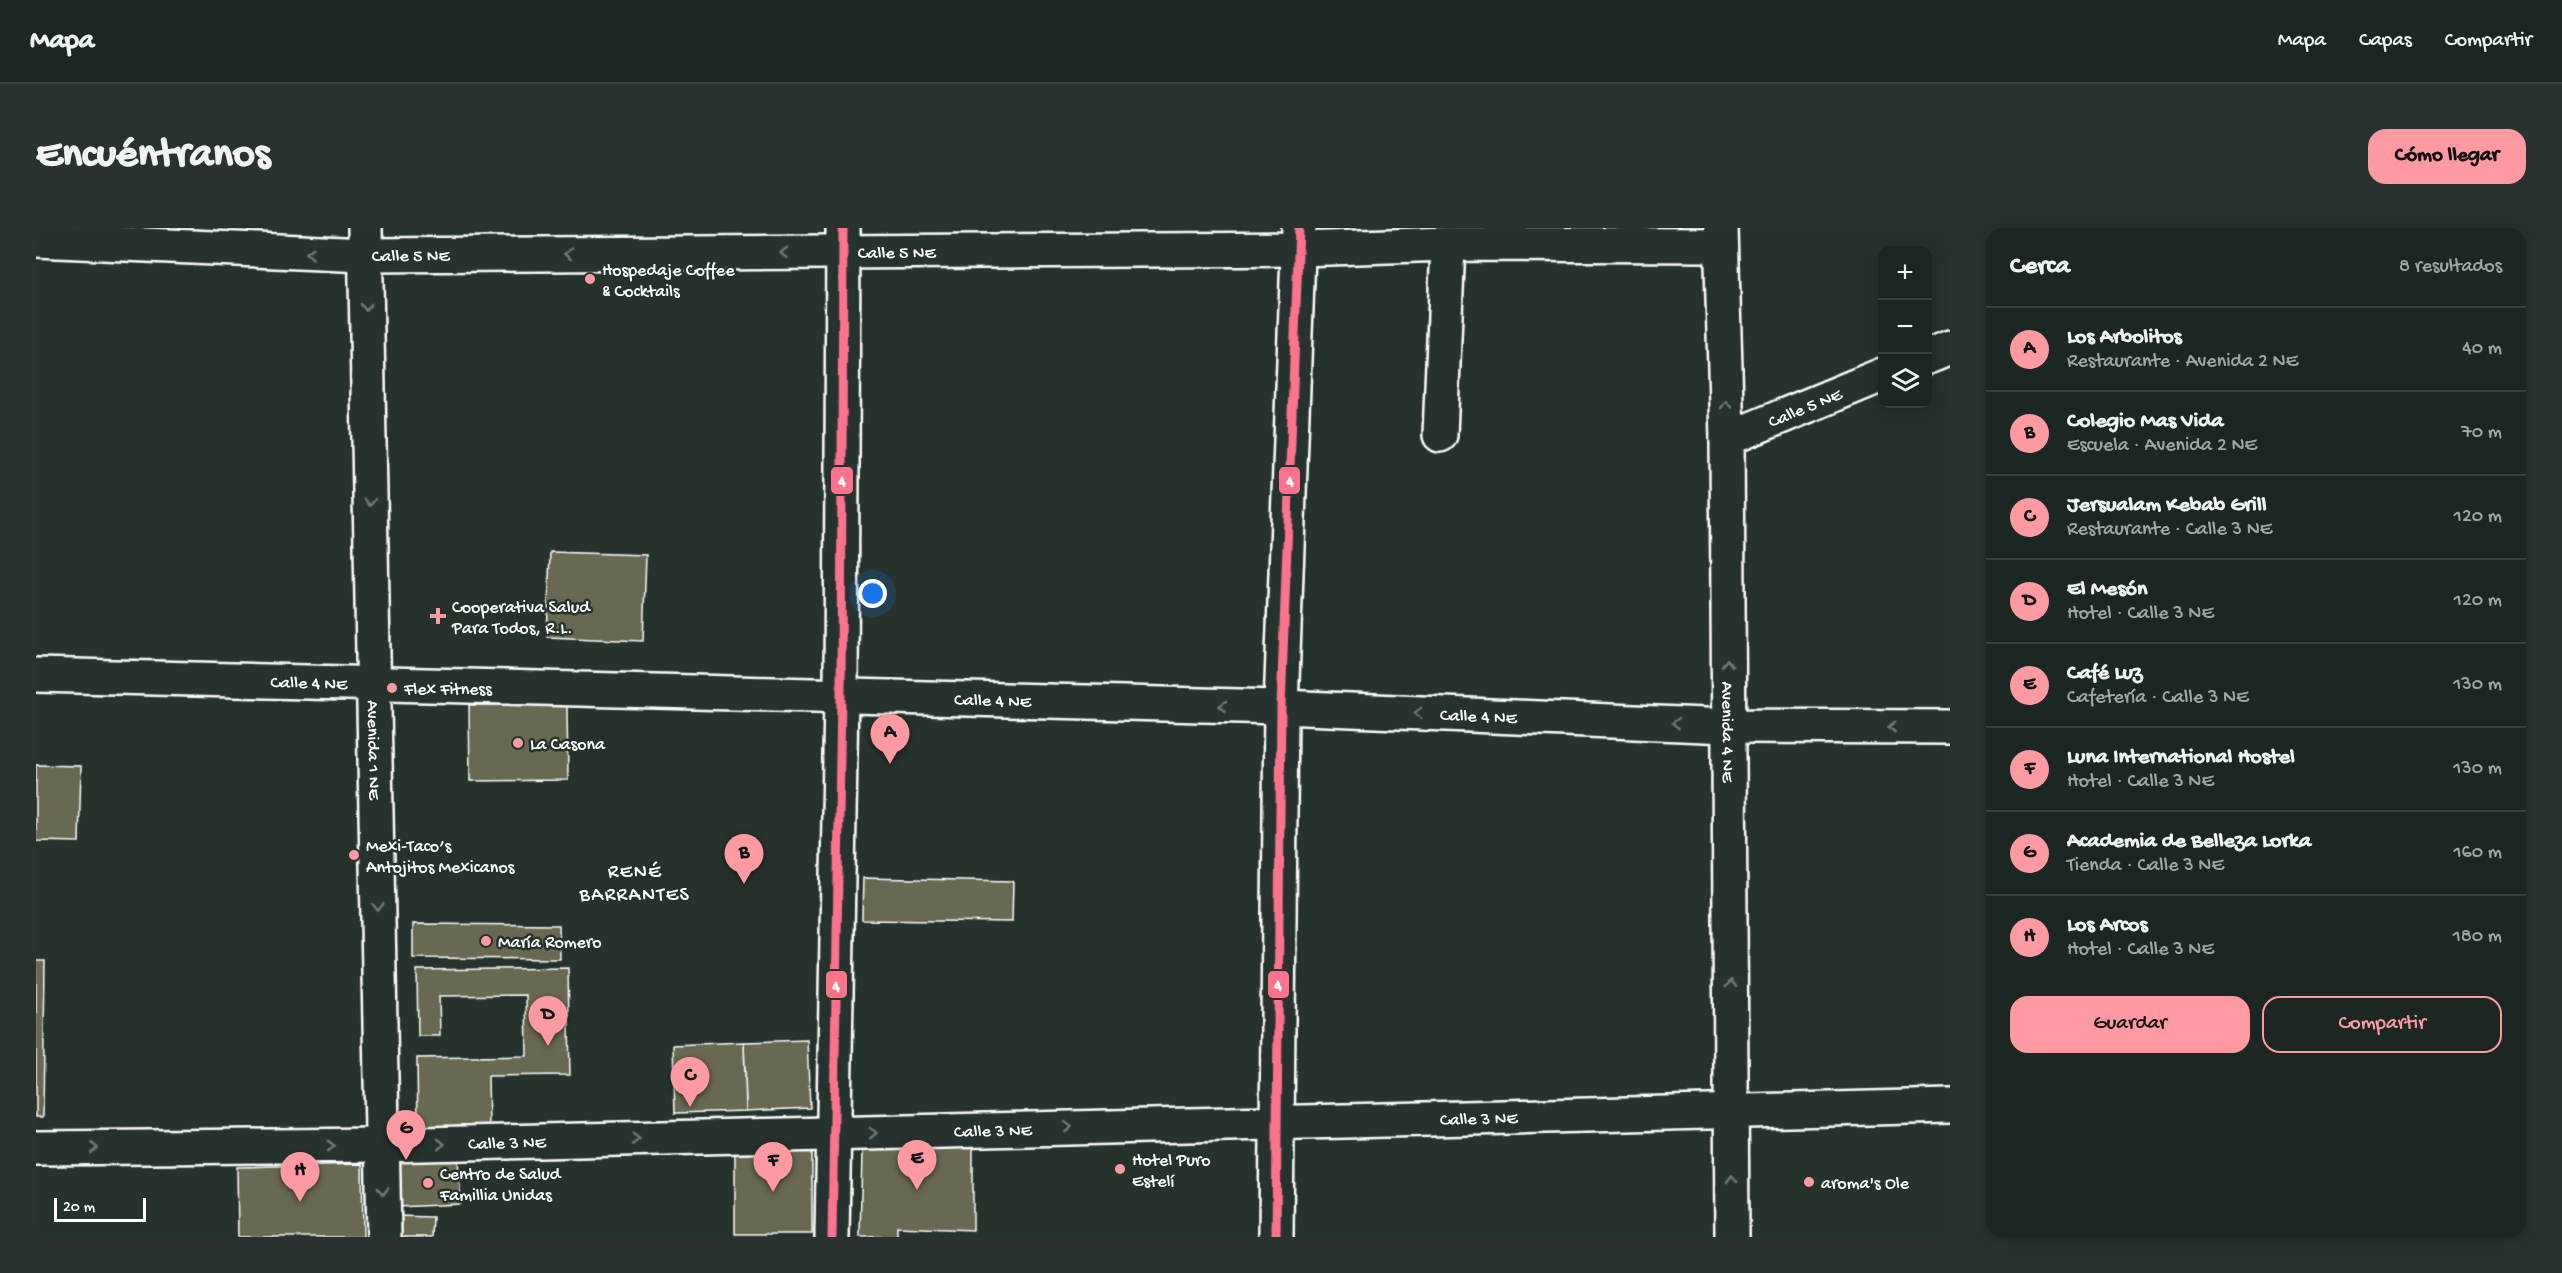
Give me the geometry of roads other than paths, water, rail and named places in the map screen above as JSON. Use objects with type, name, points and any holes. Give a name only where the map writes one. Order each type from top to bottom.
[{"type":"street","name":"Calle 5 NE","points":[[36,240],[365,242],[1299,239],[1448,244],[1721,236]]},
{"type":"street","name":"Avenida 4 NE","points":[[1721,236],[1727,439],[1732,1237]]},
{"type":"street","points":[[1276,1237],[1281,707],[1299,239]]},
{"type":"street","points":[[832,1237],[841,695],[843,240]]},
{"type":"street","name":"Avenida 1 NE","points":[[365,242],[384,1237]]},
{"type":"street","points":[[1440,435],[1448,244]]},
{"type":"street","points":[[1932,355],[1950,348]]},
{"type":"street","name":"Calle 5 NE","points":[[1727,439],[1878,377]]},
{"type":"street","name":"Calle 4 NE","points":[[36,675],[1281,707],[1728,726],[1950,728]]},
{"type":"street","name":"Calle 3 NE","points":[[36,1148],[383,1145],[1950,1106]]},
{"type":"place","name":"Hospedaje Coffee & Cocktails","points":[[590,279]]},
{"type":"place","name":"Cooperativa Salud Para Todos, R.L.","points":[[438,616]]},
{"type":"place","name":"Flex Fitness","points":[[392,688]]},
{"type":"place","name":"La Casona","points":[[518,743]]},
{"type":"place","name":"Los Arbolitos","points":[[890,764]]},
{"type":"place","name":"Mexi-Taco’s Antojitos Mexicanos","points":[[354,855]]},
{"type":"place","name":"Colegio Mas Vida","points":[[744,884]]},
{"type":"place","name":"María Romero","points":[[486,941]]},
{"type":"place","name":"El Mesón","points":[[548,1046]]},
{"type":"place","name":"Jersualam Kebab Grill","points":[[690,1107]]},
{"type":"place","name":"Academia de Belleza Lorka","points":[[406,1160]]},
{"type":"place","name":"Hotel Puro Estelí","points":[[1120,1169]]},
{"type":"place","name":"aroma's Ole","points":[[1809,1182]]},
{"type":"place","name":"Centro de Salud Famillia Unidas","points":[[428,1183]]},
{"type":"place","name":"Café Luz","points":[[917,1190]]},
{"type":"place","name":"Luna International Hostel","points":[[773,1192]]},
{"type":"place","name":"Los Arcos","points":[[300,1202]]},
{"type":"district","name":"RENÉ BARRANTES","points":[[635,882]]}]
